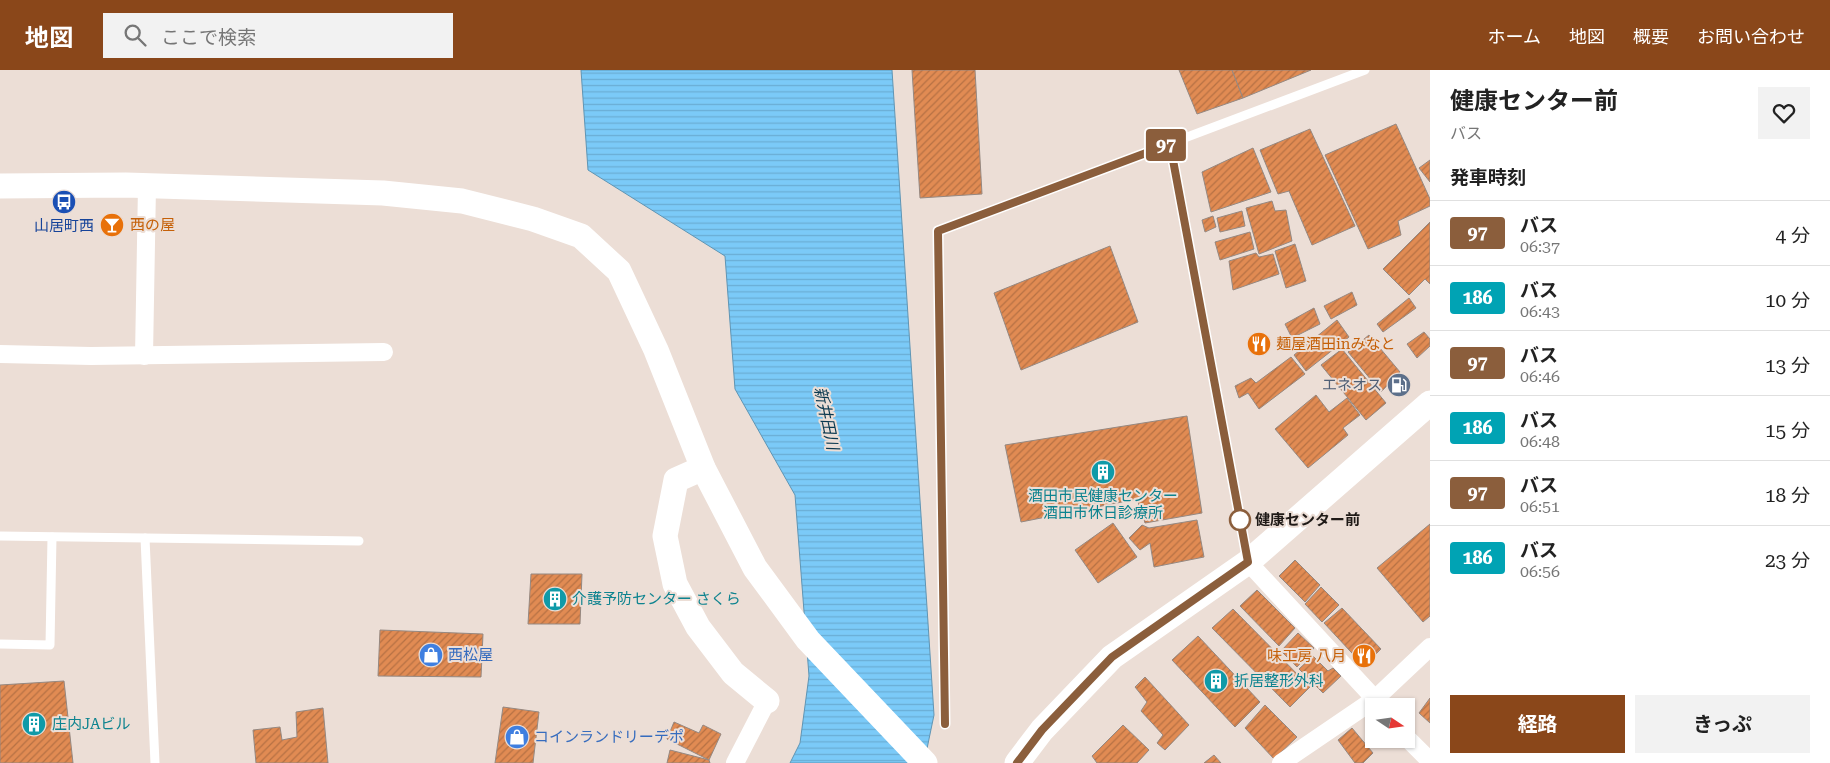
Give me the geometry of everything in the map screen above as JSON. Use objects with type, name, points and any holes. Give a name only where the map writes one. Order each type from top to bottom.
[{"type":"street","points":[[0,186],[147,186],[383,193],[462,201],[533,219],[581,236],[619,271],[656,350],[703,468],[755,568],[808,640],[925,763]]},
{"type":"street","points":[[144,356],[147,186]]},
{"type":"street","points":[[0,354],[144,356],[384,352]]},
{"type":"street","points":[[1017,763],[1042,730],[1112,657],[1248,562],[1430,404]]},
{"type":"street","points":[[703,468],[676,480],[665,536],[676,584],[698,627],[733,673],[767,701],[735,763]]},
{"type":"street","points":[[1248,562],[1371,698]]},
{"type":"street","points":[[1379,698],[1430,647]]},
{"type":"street","points":[[1281,763],[1365,708]]},
{"type":"street","points":[[1415,746],[1430,761]]},
{"type":"lane","points":[[945,724],[938,231],[1365,70]]},
{"type":"lane","points":[[1170,144],[1248,562]]},
{"type":"lane","points":[[0,536],[359,540]]},
{"type":"lane","points":[[0,644],[50,645],[52,537]]},
{"type":"lane","points":[[145,538],[155,763]]},
{"type":"water","name":"新井田川","points":[[581,70],[892,70],[934,715],[924,763],[790,763],[800,743],[809,676],[795,495],[735,389],[725,256],[588,170]]},
{"type":"building","points":[[912,70],[975,70],[982,194],[920,198]]},
{"type":"building","points":[[1179,70],[1232,70],[1243,98],[1197,114]]},
{"type":"building","points":[[1232,70],[1311,70],[1243,98]]},
{"type":"building","points":[[1396,124],[1430,199],[1430,206],[1398,221],[1401,235],[1368,249],[1325,155]]},
{"type":"building","points":[[1310,129],[1355,226],[1312,245],[1289,191],[1278,194],[1260,150]]},
{"type":"building","points":[[1253,148],[1271,192],[1211,212],[1202,172]]},
{"type":"building","points":[[1430,160],[1430,182],[1419,168]]},
{"type":"building","points":[[1272,201],[1275,211],[1286,210],[1292,241],[1259,254],[1246,208]]},
{"type":"building","points":[[1242,211],[1245,226],[1220,232],[1217,218]]},
{"type":"building","points":[[1213,216],[1216,227],[1205,232],[1202,220]]},
{"type":"building","points":[[1430,222],[1430,284],[1425,279],[1409,295],[1383,269]]},
{"type":"building","points":[[1250,232],[1254,249],[1220,260],[1215,242]]},
{"type":"building","points":[[1295,244],[1306,281],[1286,288],[1275,251]]},
{"type":"building","points":[[1110,246],[1138,322],[1021,370],[994,293]]},
{"type":"building","points":[[1256,253],[1259,257],[1273,254],[1279,274],[1233,290],[1229,261]]},
{"type":"building","points":[[1352,292],[1357,305],[1331,319],[1324,306]]},
{"type":"building","points":[[1409,298],[1416,308],[1383,332],[1377,324]]},
{"type":"building","points":[[1314,308],[1320,324],[1292,338],[1285,324]]},
{"type":"building","points":[[1337,320],[1349,337],[1306,371],[1294,355]]},
{"type":"building","points":[[1424,332],[1430,339],[1430,346],[1417,358],[1407,344]]},
{"type":"building","points":[[1369,335],[1400,372],[1381,392],[1348,352]]},
{"type":"building","points":[[1342,349],[1386,403],[1366,420],[1321,365]]},
{"type":"building","points":[[1291,357],[1305,374],[1259,409],[1248,393],[1239,398],[1235,386],[1251,378],[1256,383]]},
{"type":"building","points":[[1316,395],[1329,412],[1347,398],[1360,415],[1343,428],[1348,435],[1308,468],[1275,429]]},
{"type":"building","name":"酒田市民健康センター 酒田市休日診療所","points":[[1187,416],[1202,513],[1145,523],[1137,499],[1021,522],[1005,445]]},
{"type":"building","points":[[1197,520],[1204,557],[1154,567],[1150,543],[1140,550],[1129,538],[1142,525],[1149,528]]},
{"type":"building","points":[[1113,523],[1137,557],[1098,583],[1075,550]]},
{"type":"building","points":[[1430,524],[1430,616],[1423,622],[1377,568]]},
{"type":"building","points":[[1295,560],[1320,585],[1305,602],[1279,576]]},
{"type":"building","name":"介護予防センター さくら","points":[[531,574],[582,574],[580,624],[528,624]]},
{"type":"building","points":[[1321,587],[1339,605],[1322,622],[1305,604]]},
{"type":"building","points":[[1257,590],[1295,628],[1279,646],[1240,606]]},
{"type":"building","points":[[1342,608],[1381,649],[1364,666],[1324,623]]},
{"type":"building","points":[[1233,609],[1310,687],[1290,707],[1212,628]]},
{"type":"building","name":"西松屋","points":[[380,630],[483,634],[481,677],[378,676]]},
{"type":"building","points":[[1298,633],[1314,648],[1297,667],[1281,651]]},
{"type":"building","name":"折居整形外科","points":[[1198,636],[1260,702],[1235,727],[1172,660]]},
{"type":"building","points":[[1313,656],[1328,671],[1333,668],[1341,676],[1323,693],[1299,669]]},
{"type":"building","points":[[1145,677],[1189,725],[1165,750],[1157,743],[1163,735],[1141,711],[1147,702],[1135,687]]},
{"type":"building","name":"庄内JAビル","points":[[64,681],[73,763],[0,763],[0,685]]},
{"type":"building","points":[[1430,698],[1430,723],[1419,713]]},
{"type":"building","points":[[1265,705],[1297,737],[1274,759],[1245,728]]},
{"type":"building","name":"コインランドリーデポ","points":[[503,707],[539,712],[533,763],[495,763]]},
{"type":"building","points":[[323,708],[328,763],[256,763],[253,730],[280,727],[282,740],[297,737],[296,712]]},
{"type":"building","points":[[674,722],[699,733],[703,725],[721,734],[709,760],[667,739]]},
{"type":"building","points":[[1123,725],[1149,750],[1137,763],[1097,763],[1092,756]]},
{"type":"building","points":[[1352,728],[1365,743],[1365,748],[1369,748],[1373,753],[1363,763],[1355,763],[1338,740]]},
{"type":"building","points":[[670,750],[709,760],[710,763],[667,763]]},
{"type":"building","points":[[1214,755],[1221,763],[1204,763]]},
{"type":"bus line","name":"97","points":[[945,724],[938,231],[1170,144],[1248,562],[1112,657],[1042,730],[1017,763]]},
{"type":"place","name":"山居町西","points":[[64,202]]},
{"type":"place","name":"西の屋","points":[[112,225]]},
{"type":"place","name":"麺屋酒田inみなと","points":[[1259,344]]},
{"type":"place","name":"エネオス","points":[[1399,385]]},
{"type":"place","name":"酒田市民健康センター 酒田市休日診療所","points":[[1103,472]]},
{"type":"place","name":"健康センター前","points":[[1240,520]]},
{"type":"place","name":"介護予防センター さくら","points":[[555,599]]},
{"type":"place","name":"西松屋","points":[[431,655]]},
{"type":"place","name":"味工房 八月","points":[[1364,656]]},
{"type":"place","name":"折居整形外科","points":[[1216,681]]},
{"type":"place","name":"庄内JAビル","points":[[34,724]]},
{"type":"place","name":"コインランドリーデポ","points":[[517,737]]}]
